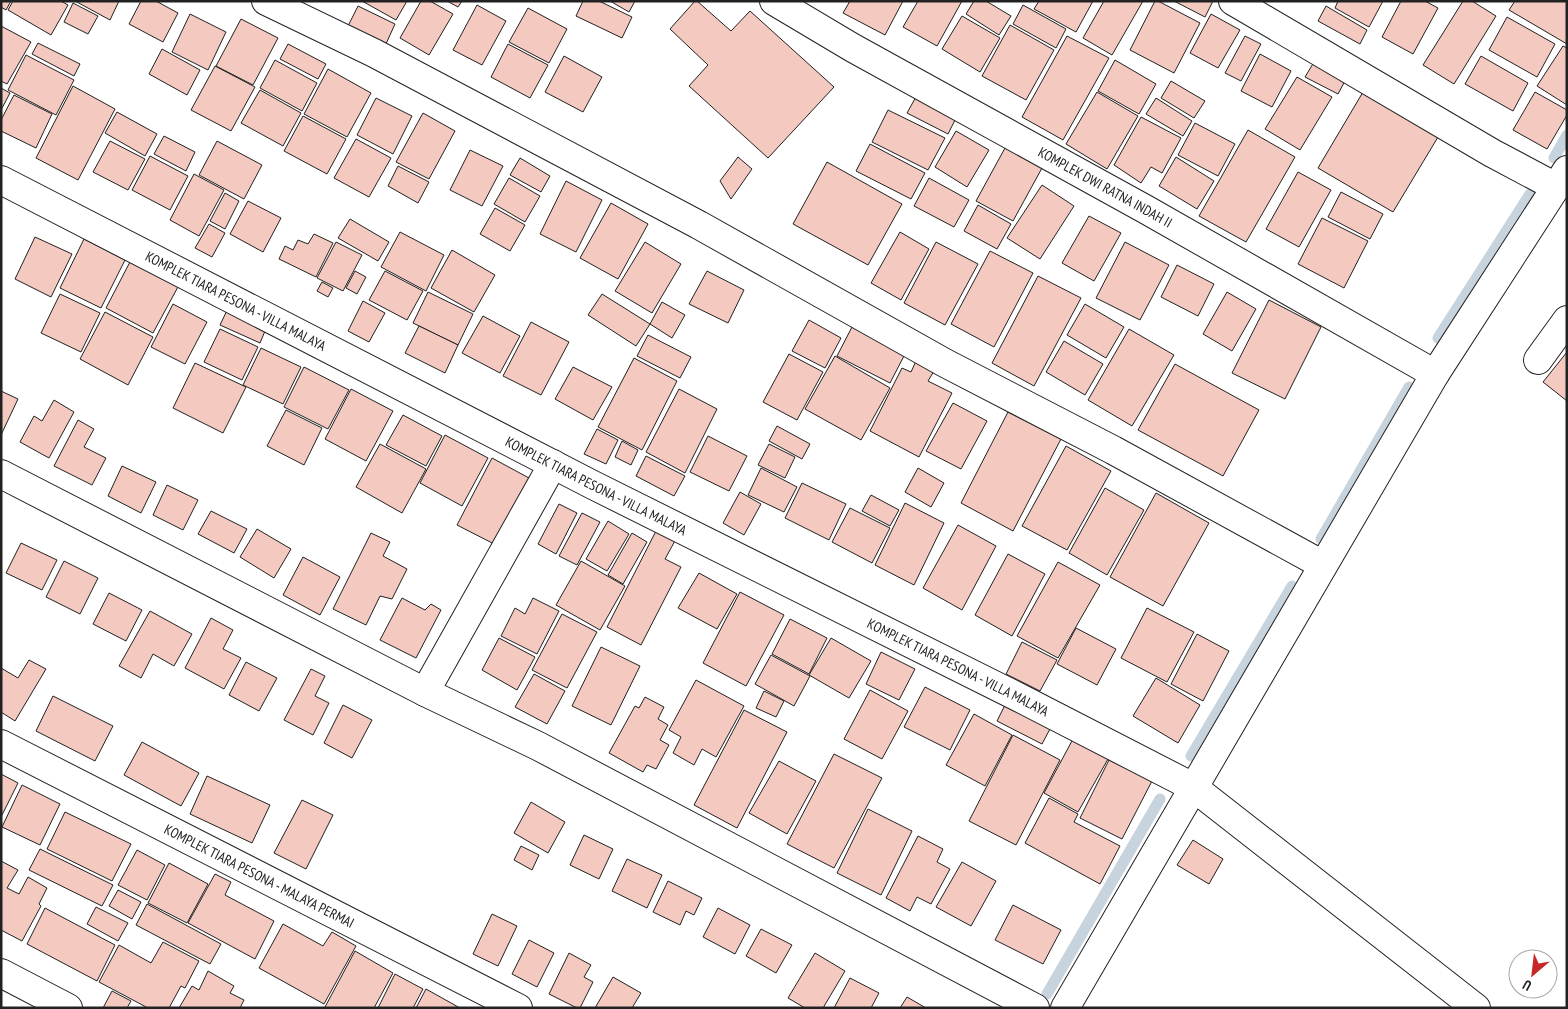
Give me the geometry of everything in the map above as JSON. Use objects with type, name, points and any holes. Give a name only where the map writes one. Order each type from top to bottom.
[{"type":"street","points":[[266,1],[374,53],[690,221],[945,364],[1114,450],[1322,565]]},
{"type":"street","name":"KOMPLEK DWI RATNA INDAH II","points":[[774,1],[853,48],[1154,214],[1435,374]]},
{"type":"street","points":[[1065,1008],[1435,374],[1561,178],[1492,153],[1233,1]]},
{"type":"street","name":"KOMPLEK TIARA PESONA - VILLA MALAYA","points":[[1,180],[602,490],[1020,698],[1193,787],[1466,1005]]},
{"type":"street","points":[[1538,360],[1567,320]]},
{"type":"street","points":[[425,692],[553,464]]},
{"type":"street","points":[[1,474],[425,692],[538,746],[1035,1008]]},
{"type":"street","name":"KOMPLEK TIARA PESONA - MALAYA PERMAI","points":[[1,744],[518,1008]]},
{"type":"street","points":[[1,973],[68,1008]]},
{"type":"building","points":[[1,1],[11,1],[6,10],[1,7]]},
{"type":"building","points":[[13,1],[61,1],[68,5],[51,35],[8,10]]},
{"type":"building","points":[[75,1],[119,1],[110,20]]},
{"type":"building","points":[[141,1],[156,1],[178,13],[163,42],[129,24]]},
{"type":"building","points":[[362,1],[407,1],[396,20]]},
{"type":"building","points":[[421,1],[430,1],[453,14],[429,55],[400,38]]},
{"type":"building","points":[[447,1],[462,1],[458,7]]},
{"type":"building","points":[[583,1],[599,1],[632,17],[622,38],[576,16]]},
{"type":"building","points":[[610,1],[635,1],[629,12]]},
{"type":"building","points":[[695,1],[731,31],[750,11],[834,87],[768,158],[689,86],[708,65],[670,29]]},
{"type":"building","points":[[850,1],[903,1],[885,35],[843,13]]},
{"type":"building","points":[[918,1],[962,1],[937,46],[903,27]]},
{"type":"building","points":[[974,1],[986,1],[1011,16],[999,35],[966,14]]},
{"type":"building","points":[[1039,1],[1093,1],[1076,32],[1034,9]]},
{"type":"building","points":[[1104,1],[1143,1],[1112,55],[1083,38]]},
{"type":"building","points":[[1155,1],[1200,23],[1174,73],[1130,50]]},
{"type":"building","points":[[1174,1],[1213,1],[1205,17]]},
{"type":"building","points":[[1338,1],[1383,1],[1369,27],[1335,8]]},
{"type":"building","points":[[1401,1],[1425,1],[1438,8],[1413,54],[1382,37]]},
{"type":"building","points":[[1463,1],[1472,1],[1496,16],[1454,84],[1423,65]]},
{"type":"building","points":[[1515,1],[1567,1],[1567,44],[1509,10]]},
{"type":"building","points":[[73,3],[98,16],[88,34],[64,22]]},
{"type":"building","points":[[477,5],[506,21],[482,65],[453,50]]},
{"type":"building","points":[[1023,5],[1066,29],[1056,48],[1013,24]]},
{"type":"building","points":[[358,6],[395,24],[385,46],[347,28]]},
{"type":"building","points":[[1326,6],[1367,30],[1360,44],[1318,21]]},
{"type":"building","points":[[528,8],[567,29],[549,63],[509,42]]},
{"type":"building","points":[[190,14],[226,32],[208,70],[172,52]]},
{"type":"building","points":[[1211,14],[1240,30],[1218,68],[1190,53]]},
{"type":"building","points":[[962,16],[1000,38],[980,72],[942,49]]},
{"type":"building","points":[[1507,17],[1555,44],[1537,77],[1489,50]]},
{"type":"building","points":[[241,19],[278,38],[253,85],[216,66]]},
{"type":"building","points":[[1010,25],[1054,50],[1026,100],[982,76]]},
{"type":"building","points":[[1,26],[31,42],[7,84],[1,81]]},
{"type":"building","points":[[1067,36],[1109,58],[1063,140],[1022,117]]},
{"type":"building","points":[[1245,36],[1261,44],[1241,81],[1225,73]]},
{"type":"building","points":[[38,43],[80,64],[74,76],[32,54]]},
{"type":"building","points":[[288,44],[326,64],[318,79],[280,59]]},
{"type":"building","points":[[508,44],[548,65],[530,98],[491,77]]},
{"type":"building","points":[[1563,46],[1567,48],[1567,105],[1537,86]]},
{"type":"building","points":[[162,49],[200,70],[187,95],[149,74]]},
{"type":"building","points":[[1260,54],[1291,71],[1272,107],[1241,91]]},
{"type":"building","points":[[26,55],[74,80],[56,115],[8,90]]},
{"type":"building","points":[[564,56],[602,77],[583,112],[545,92]]},
{"type":"building","points":[[1481,56],[1528,83],[1513,111],[1465,84]]},
{"type":"building","points":[[275,60],[317,83],[302,111],[260,88]]},
{"type":"building","points":[[1115,60],[1156,84],[1139,114],[1098,91]]},
{"type":"building","points":[[1314,62],[1346,79],[1338,94],[1305,77]]},
{"type":"building","points":[[215,66],[255,87],[231,131],[191,110]]},
{"type":"building","points":[[328,69],[371,93],[347,137],[304,114]]},
{"type":"building","points":[[1297,77],[1332,97],[1300,150],[1265,129]]},
{"type":"building","points":[[1171,81],[1205,101],[1194,118],[1161,98]]},
{"type":"building","points":[[73,86],[115,109],[78,180],[36,158]]},
{"type":"building","points":[[1,88],[10,93],[1,110]]},
{"type":"building","points":[[260,90],[301,113],[283,146],[241,123]]},
{"type":"building","points":[[1097,92],[1138,116],[1107,169],[1066,144]]},
{"type":"building","points":[[1363,92],[1438,137],[1393,212],[1318,168]]},
{"type":"building","points":[[1535,92],[1567,110],[1567,115],[1547,149],[1513,130]]},
{"type":"building","points":[[14,95],[52,114],[36,148],[1,131],[1,120]]},
{"type":"building","points":[[917,95],[957,116],[948,134],[907,113]]},
{"type":"building","points":[[376,98],[412,116],[393,154],[357,135]]},
{"type":"building","points":[[1156,98],[1192,121],[1183,136],[1146,114]]},
{"type":"building","points":[[888,110],[945,138],[928,170],[872,142]]},
{"type":"building","points":[[117,112],[157,134],[145,156],[105,133]]},
{"type":"building","points":[[423,113],[455,131],[429,179],[396,162]]},
{"type":"building","points":[[303,116],[346,139],[327,174],[284,151]]},
{"type":"building","points":[[1141,117],[1181,138],[1162,173],[1151,167],[1141,183],[1114,165]]},
{"type":"building","points":[[1195,123],[1235,144],[1218,176],[1178,155]]},
{"type":"building","points":[[1248,130],[1295,157],[1246,242],[1199,216]]},
{"type":"building","points":[[956,131],[989,150],[967,187],[935,167]]},
{"type":"building","points":[[164,136],[195,152],[186,171],[154,154]]},
{"type":"building","points":[[356,139],[391,158],[369,197],[334,178]]},
{"type":"building","points":[[110,141],[145,159],[128,190],[93,172]]},
{"type":"building","points":[[217,141],[262,165],[244,199],[199,175]]},
{"type":"building","points":[[870,144],[925,173],[911,199],[856,171]]},
{"type":"building","points":[[1005,148],[1042,168],[1013,221],[976,201]]},
{"type":"building","points":[[470,150],[503,166],[482,206],[450,190]]},
{"type":"building","points":[[150,156],[188,176],[170,210],[132,190]]},
{"type":"building","points":[[738,157],[752,169],[731,199],[720,181]]},
{"type":"building","points":[[1176,157],[1214,181],[1197,209],[1159,186]]},
{"type":"building","points":[[520,158],[550,176],[541,192],[510,175]]},
{"type":"building","points":[[827,162],[902,204],[868,265],[793,224]]},
{"type":"building","points":[[398,166],[429,182],[418,203],[388,186]]},
{"type":"building","points":[[1298,172],[1331,190],[1299,247],[1266,229]]},
{"type":"building","points":[[194,174],[224,190],[199,236],[170,220]]},
{"type":"building","points":[[509,178],[540,196],[525,222],[494,204]]},
{"type":"building","points":[[929,178],[969,200],[954,227],[914,206]]},
{"type":"building","points":[[566,181],[602,200],[576,252],[540,234]]},
{"type":"building","points":[[1042,185],[1074,206],[1040,259],[1007,238]]},
{"type":"building","points":[[1341,192],[1383,214],[1370,239],[1328,217]]},
{"type":"building","points":[[225,193],[239,201],[225,229],[210,221]]},
{"type":"building","points":[[248,201],[281,218],[263,252],[230,234]]},
{"type":"building","points":[[611,203],[648,224],[618,279],[580,258]]},
{"type":"building","points":[[978,205],[1011,224],[997,249],[964,231]]},
{"type":"building","points":[[495,208],[525,225],[510,251],[480,234]]},
{"type":"building","points":[[1089,216],[1121,233],[1094,281],[1062,263]]},
{"type":"building","points":[[1322,218],[1368,241],[1344,288],[1298,264]]},
{"type":"building","points":[[350,219],[389,242],[378,261],[338,238]]},
{"type":"building","points":[[209,224],[225,233],[212,257],[195,248]]},
{"type":"building","points":[[400,232],[444,255],[426,291],[381,267]]},
{"type":"building","points":[[900,232],[929,249],[901,300],[871,283]]},
{"type":"building","points":[[314,234],[333,243],[316,277],[279,259],[285,246],[293,250],[298,240],[308,244]]},
{"type":"building","points":[[35,237],[72,254],[51,297],[15,279]]},
{"type":"building","points":[[84,239],[125,260],[101,308],[60,288]]},
{"type":"building","points":[[336,242],[362,255],[343,291],[317,278]]},
{"type":"building","points":[[645,242],[681,264],[652,313],[615,291]]},
{"type":"building","points":[[936,242],[978,264],[945,325],[904,303]]},
{"type":"building","points":[[1125,242],[1169,265],[1140,320],[1096,298]]},
{"type":"building","points":[[452,250],[495,275],[474,312],[431,288]]},
{"type":"building","points":[[990,251],[1033,273],[994,347],[951,324]]},
{"type":"building","points":[[131,260],[179,285],[153,333],[106,308]]},
{"type":"building","points":[[1177,265],[1214,284],[1198,316],[1161,297]]},
{"type":"building","points":[[355,271],[366,277],[357,294],[346,288]]},
{"type":"building","points":[[385,271],[423,291],[407,320],[369,300]]},
{"type":"building","points":[[707,271],[744,290],[728,323],[689,304]]},
{"type":"building","points":[[1038,276],[1081,298],[1034,386],[992,363]]},
{"type":"building","points":[[322,282],[333,288],[328,297],[317,291]]},
{"type":"building","points":[[428,292],[473,314],[458,345],[413,323]]},
{"type":"building","points":[[1227,292],[1256,309],[1232,351],[1203,334]]},
{"type":"building","points":[[60,294],[100,313],[81,352],[41,333]]},
{"type":"building","points":[[602,294],[650,324],[636,346],[588,315]]},
{"type":"building","points":[[1269,300],[1321,327],[1285,399],[1232,373]]},
{"type":"building","points":[[363,301],[385,313],[369,342],[348,331]]},
{"type":"building","points":[[231,302],[270,319],[260,343],[220,325]]},
{"type":"building","points":[[662,302],[685,315],[672,338],[650,324]]},
{"type":"building","points":[[173,304],[207,322],[185,364],[151,347]]},
{"type":"building","points":[[1085,304],[1124,327],[1106,358],[1067,335]]},
{"type":"building","points":[[105,312],[153,337],[128,385],[80,359]]},
{"type":"building","points":[[483,316],[520,336],[500,373],[462,353]]},
{"type":"building","points":[[809,320],[841,338],[825,368],[792,351]]},
{"type":"building","points":[[531,322],[569,342],[541,395],[503,376]]},
{"type":"building","points":[[419,326],[458,345],[445,373],[405,353]]},
{"type":"building","points":[[852,327],[905,354],[890,383],[837,356]]},
{"type":"building","points":[[220,329],[258,347],[242,380],[204,362]]},
{"type":"building","points":[[1129,329],[1174,355],[1132,426],[1088,400]]},
{"type":"building","points":[[648,335],[691,357],[680,378],[637,356]]},
{"type":"building","points":[[1064,341],[1103,364],[1085,395],[1046,372]]},
{"type":"building","points":[[261,348],[301,367],[283,404],[243,385]]},
{"type":"building","points":[[1567,352],[1567,401],[1543,382]]},
{"type":"building","points":[[789,354],[823,372],[797,420],[763,402]]},
{"type":"building","points":[[835,356],[890,388],[861,440],[805,409]]},
{"type":"building","points":[[634,358],[677,381],[642,450],[598,427]]},
{"type":"building","points":[[916,361],[934,371],[928,381],[952,393],[919,457],[870,431],[902,368],[911,372]]},
{"type":"building","points":[[195,363],[246,387],[223,433],[173,408]]},
{"type":"building","points":[[1175,364],[1259,410],[1223,476],[1138,430]]},
{"type":"building","points":[[304,367],[349,390],[328,429],[284,407]]},
{"type":"building","points":[[573,367],[612,387],[593,420],[555,399]]},
{"type":"building","points":[[351,389],[393,411],[366,461],[325,439]]},
{"type":"building","points":[[679,389],[717,409],[685,473],[646,452]]},
{"type":"building","points":[[1,391],[18,399],[1,435]]},
{"type":"building","points":[[54,400],[74,412],[49,458],[20,442],[34,416],[42,421]]},
{"type":"building","points":[[953,403],[987,421],[961,469],[926,451]]},
{"type":"building","points":[[286,410],[322,428],[304,465],[267,446]]},
{"type":"building","points":[[1008,412],[1061,439],[1013,531],[961,503]]},
{"type":"building","points":[[403,415],[442,436],[426,466],[386,445]]},
{"type":"building","points":[[78,420],[94,429],[84,447],[106,458],[92,485],[54,466]]},
{"type":"building","points":[[777,426],[810,444],[802,459],[769,441]]},
{"type":"building","points":[[597,429],[618,440],[606,464],[584,454]]},
{"type":"building","points":[[445,435],[488,458],[462,506],[420,483]]},
{"type":"building","points":[[708,436],[747,456],[729,491],[690,472]]},
{"type":"building","points":[[622,441],[638,450],[631,465],[615,457]]},
{"type":"building","points":[[380,444],[426,469],[402,513],[356,487]]},
{"type":"building","points":[[769,444],[795,457],[785,478],[758,465]]},
{"type":"building","points":[[1066,446],[1111,471],[1067,550],[1022,526]]},
{"type":"building","points":[[646,456],[685,476],[674,496],[636,476]]},
{"type":"building","points":[[492,458],[529,478],[498,546],[457,525]]},
{"type":"building","points":[[122,466],[156,482],[141,513],[108,496]]},
{"type":"building","points":[[761,468],[797,487],[784,512],[748,495]]},
{"type":"building","points":[[918,468],[944,483],[931,507],[905,492]]},
{"type":"building","points":[[802,483],[846,504],[829,540],[785,518]]},
{"type":"building","points":[[167,485],[198,500],[183,530],[153,515]]},
{"type":"building","points":[[1105,488],[1144,510],[1107,575],[1069,553]]},
{"type":"building","points":[[740,492],[761,504],[744,535],[723,523]]},
{"type":"building","points":[[1156,493],[1209,523],[1163,606],[1110,577]]},
{"type":"building","points":[[871,495],[899,510],[890,526],[862,511]]},
{"type":"building","points":[[905,503],[944,523],[914,585],[875,565]]},
{"type":"building","points":[[559,504],[577,513],[556,554],[538,544]]},
{"type":"building","points":[[850,508],[890,528],[872,563],[832,542]]},
{"type":"building","points":[[211,511],[247,529],[234,553],[198,534]]},
{"type":"building","points":[[582,513],[600,522],[577,565],[559,556]]},
{"type":"building","points":[[608,521],[629,534],[607,571],[586,559]]},
{"type":"building","points":[[958,525],[996,546],[962,610],[923,588]]},
{"type":"building","points":[[257,529],[291,549],[274,578],[240,557]]},
{"type":"building","points":[[657,529],[676,539],[665,559],[681,567],[641,645],[607,627]]},
{"type":"building","points":[[371,533],[390,542],[383,556],[407,569],[392,599],[380,596],[366,625],[333,609]]},
{"type":"building","points":[[632,533],[647,542],[623,584],[608,575]]},
{"type":"building","points":[[21,543],[57,560],[42,590],[6,573]]},
{"type":"building","points":[[1008,554],[1045,574],[1012,636],[975,615]]},
{"type":"building","points":[[303,557],[340,577],[320,615],[283,595]]},
{"type":"building","points":[[64,561],[98,578],[80,614],[46,597]]},
{"type":"building","points":[[581,561],[625,586],[600,630],[556,605]]},
{"type":"building","points":[[1058,562],[1100,585],[1058,658],[1017,636]]},
{"type":"building","points":[[699,573],[737,594],[717,629],[678,608]]},
{"type":"building","points":[[740,592],[784,615],[746,686],[703,663]]},
{"type":"building","points":[[109,593],[142,610],[126,641],[93,624]]},
{"type":"building","points":[[402,598],[425,610],[431,604],[441,610],[416,658],[380,640]]},
{"type":"building","points":[[533,598],[559,611],[537,654],[501,636],[515,608],[525,614]]},
{"type":"building","points":[[1147,608],[1194,632],[1167,682],[1121,658]]},
{"type":"building","points":[[150,611],[192,634],[174,666],[153,654],[141,678],[119,666]]},
{"type":"building","points":[[562,614],[597,632],[567,688],[532,670]]},
{"type":"building","points":[[211,618],[233,630],[223,649],[241,658],[224,689],[185,668]]},
{"type":"building","points":[[790,619],[827,638],[809,674],[772,654]]},
{"type":"building","points":[[1076,628],[1116,649],[1097,685],[1057,664]]},
{"type":"building","points":[[1197,634],[1229,651],[1203,701],[1171,684]]},
{"type":"building","points":[[499,638],[535,657],[517,690],[482,670]]},
{"type":"building","points":[[831,638],[871,661],[849,698],[809,675]]},
{"type":"building","points":[[1022,642],[1057,660],[1040,691],[1006,674]]},
{"type":"building","points":[[601,647],[640,666],[611,725],[572,706]]},
{"type":"building","points":[[881,652],[915,669],[899,700],[866,684]]},
{"type":"building","points":[[771,655],[810,676],[794,706],[755,684]]},
{"type":"building","points":[[29,660],[46,669],[15,721],[1,712],[1,668],[18,678]]},
{"type":"building","points":[[246,662],[277,678],[259,711],[229,695]]},
{"type":"building","points":[[311,669],[325,676],[315,696],[329,703],[313,735],[284,720]]},
{"type":"building","points":[[534,674],[565,691],[547,724],[515,707]]},
{"type":"building","points":[[1156,678],[1200,705],[1178,743],[1133,716]]},
{"type":"building","points":[[696,680],[744,706],[716,757],[702,749],[694,765],[673,753],[681,737],[669,730]]},
{"type":"building","points":[[925,687],[970,710],[950,750],[904,727]]},
{"type":"building","points":[[870,690],[908,711],[882,759],[844,739]]},
{"type":"building","points":[[764,691],[784,701],[776,717],[756,708]]},
{"type":"building","points":[[53,696],[113,726],[95,761],[36,731]]},
{"type":"building","points":[[645,697],[664,707],[658,719],[668,725],[660,740],[669,745],[656,769],[647,765],[643,772],[609,753],[635,706],[639,708]]},
{"type":"building","points":[[343,705],[372,720],[352,758],[324,743]]},
{"type":"building","points":[[1005,705],[1050,729],[1042,744],[997,721]]},
{"type":"building","points":[[744,710],[787,732],[737,828],[694,805]]},
{"type":"building","points":[[974,714],[1012,735],[985,786],[946,765]]},
{"type":"building","points":[[1013,735],[1060,760],[1016,845],[969,821]]},
{"type":"building","points":[[1073,739],[1108,759],[1078,812],[1044,793]]},
{"type":"building","points":[[142,742],[199,773],[181,806],[124,775]]},
{"type":"building","points":[[834,754],[882,778],[834,868],[787,844]]},
{"type":"building","points":[[1109,760],[1152,781],[1122,839],[1080,818]]},
{"type":"building","points":[[779,761],[816,781],[787,834],[749,813]]},
{"type":"building","points":[[1,774],[18,783],[1,817]]},
{"type":"building","points":[[207,776],[270,805],[252,843],[190,814]]},
{"type":"building","points":[[22,785],[60,804],[40,845],[2,827]]},
{"type":"building","points":[[1049,798],[1078,814],[1074,822],[1120,846],[1100,884],[1025,843]]},
{"type":"building","points":[[302,800],[333,815],[306,869],[274,853]]},
{"type":"building","points":[[531,802],[565,822],[548,853],[514,833]]},
{"type":"building","points":[[868,809],[912,831],[881,895],[837,873]]},
{"type":"building","points":[[65,812],[131,844],[112,881],[47,849]]},
{"type":"building","points":[[584,835],[613,849],[599,879],[570,865]]},
{"type":"building","points":[[918,836],[943,849],[937,862],[950,869],[931,904],[917,897],[910,911],[886,898]]},
{"type":"building","points":[[1193,840],[1223,859],[1209,884],[1177,865]]},
{"type":"building","points":[[521,846],[539,855],[532,870],[514,860]]},
{"type":"building","points":[[40,849],[113,885],[102,906],[29,870]]},
{"type":"building","points":[[137,850],[165,865],[147,900],[118,885]]},
{"type":"building","points":[[627,859],[662,875],[647,908],[612,891]]},
{"type":"building","points":[[1,861],[18,870],[7,888],[19,894],[28,877],[47,888],[39,904],[41,906],[22,941],[1,930]]},
{"type":"building","points":[[962,862],[996,881],[971,926],[936,907]]},
{"type":"building","points":[[169,863],[208,884],[187,923],[148,903]]},
{"type":"building","points":[[215,874],[231,882],[225,895],[274,921],[255,959],[188,923]]},
{"type":"building","points":[[668,881],[702,898],[694,915],[686,911],[680,925],[653,912]]},
{"type":"building","points":[[118,890],[141,902],[132,919],[109,906]]},
{"type":"building","points":[[147,904],[221,944],[210,964],[136,925]]},
{"type":"building","points":[[1013,905],[1061,930],[1043,964],[995,940]]},
{"type":"building","points":[[96,907],[128,923],[118,941],[87,924]]},
{"type":"building","points":[[45,908],[115,945],[97,981],[27,944]]},
{"type":"building","points":[[718,908],[750,925],[735,954],[703,937]]},
{"type":"building","points":[[492,914],[517,926],[498,966],[473,954]]},
{"type":"building","points":[[283,924],[323,946],[332,932],[356,946],[324,1004],[259,968]]},
{"type":"building","points":[[761,929],[792,945],[776,973],[746,956]]},
{"type":"building","points":[[529,940],[554,953],[537,987],[512,974]]},
{"type":"building","points":[[163,942],[199,961],[185,988],[181,986],[169,1008],[148,1008],[99,982],[119,945],[151,963]]},
{"type":"building","points":[[355,951],[393,973],[374,1008],[325,1007]]},
{"type":"building","points":[[569,953],[591,965],[584,977],[593,982],[580,1008],[549,994]]},
{"type":"building","points":[[815,953],[845,971],[823,1008],[805,1008],[788,998]]},
{"type":"building","points":[[208,971],[234,986],[230,993],[244,1000],[240,1008],[179,1008],[192,986],[199,990]]},
{"type":"building","points":[[395,974],[423,989],[413,1008],[378,1008]]},
{"type":"building","points":[[613,977],[641,993],[632,1008],[595,1008]]},
{"type":"building","points":[[850,978],[879,993],[871,1008],[834,1008]]},
{"type":"building","points":[[426,989],[460,1008],[416,1008]]},
{"type":"building","points":[[112,991],[131,1001],[127,1008],[103,1008]]},
{"type":"building","points":[[907,997],[926,1008],[900,1008]]},
{"type":"waterway","points":[[1554,158],[1567,135]]},
{"type":"waterway","points":[[1438,338],[1530,194]]},
{"type":"waterway","points":[[1321,539],[1409,387]]},
{"type":"waterway","points":[[1191,756],[1292,586]]},
{"type":"waterway","points":[[1047,994],[1160,799]]}]
